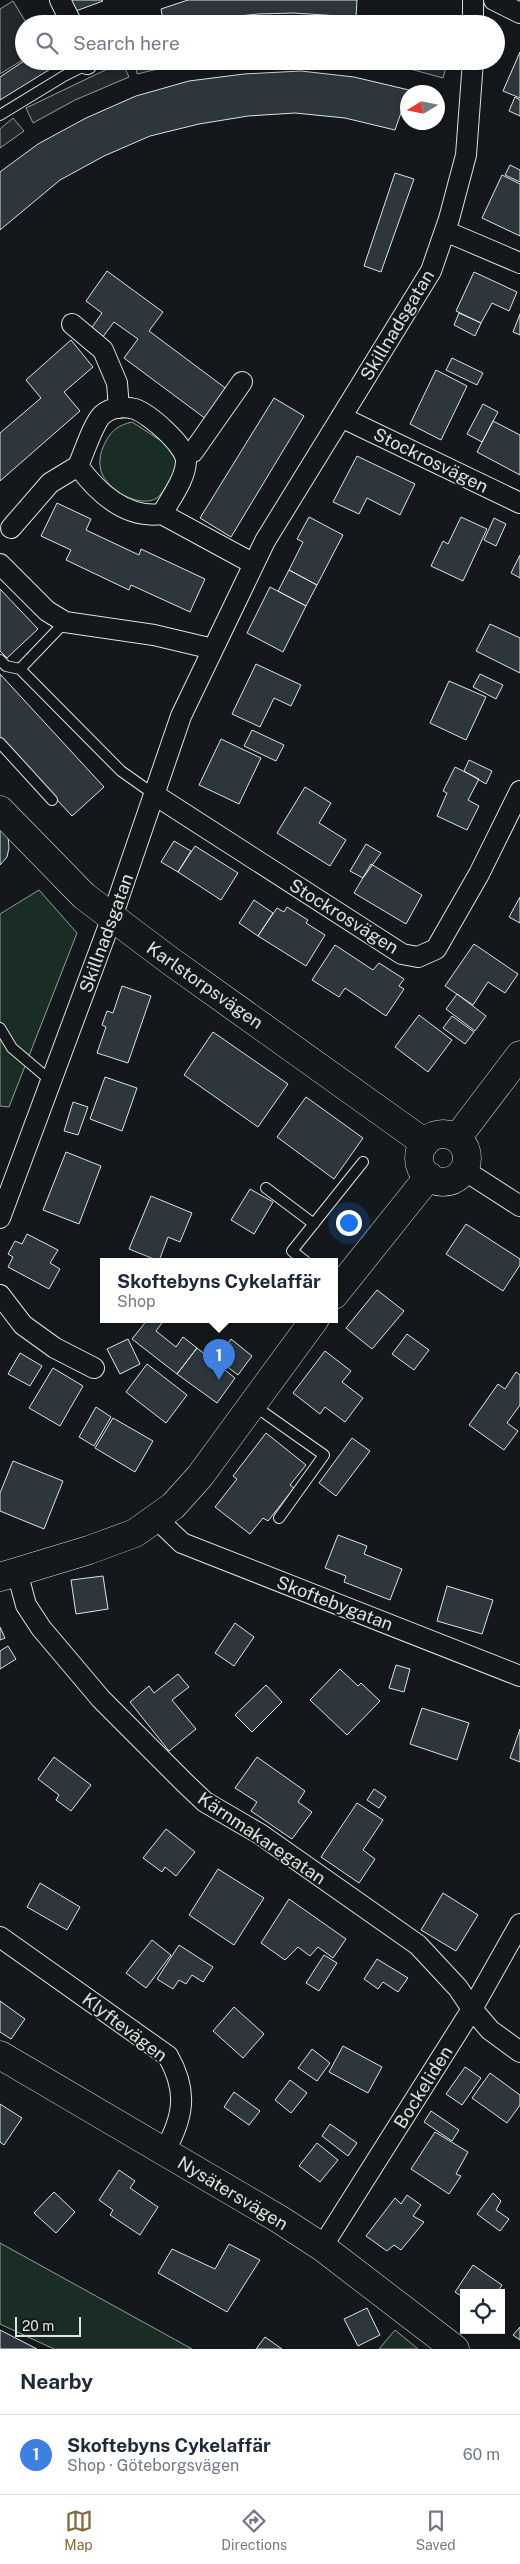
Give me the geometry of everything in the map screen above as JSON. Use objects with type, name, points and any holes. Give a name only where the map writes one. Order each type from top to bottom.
[{"type":"street","points":[[60,0],[68,15]]},
{"type":"street","points":[[473,0],[473,15]]},
{"type":"street","points":[[494,0],[520,13]]},
{"type":"street","name":"Skillnadsgatan","points":[[0,1218],[112,917],[181,716],[265,541],[430,271],[445,231],[466,155],[472,70]]},
{"type":"street","points":[[445,231],[520,263]]},
{"type":"street","points":[[72,324],[102,350],[117,383],[119,408]]},
{"type":"street","points":[[185,455],[193,452],[242,382]]},
{"type":"street","points":[[11,528],[50,483],[78,466],[101,416],[110,410],[119,408],[137,410],[177,441],[185,455],[184,474],[162,514]]},
{"type":"street","name":"Stockrosvägen","points":[[341,417],[520,503]]},
{"type":"street","points":[[78,466],[94,487],[127,510],[147,516],[162,514],[254,564]]},
{"type":"street","points":[[0,564],[47,611],[65,622],[154,634],[213,649]]},
{"type":"street","name":"Stockrosvägen","points":[[155,795],[402,954],[418,957],[436,949],[479,874],[520,791]]},
{"type":"street","name":"Karlstorpsvägen","points":[[0,810],[84,896],[169,960],[425,1143]]},
{"type":"street","points":[[456,1138],[520,1055]]},
{"type":"street","points":[[440,1134],[456,1138],[462,1144],[467,1154],[464,1170],[450,1180],[439,1181],[429,1176],[420,1161],[425,1143],[440,1134]]},
{"type":"street","points":[[464,1170],[520,1206]]},
{"type":"street","points":[[338,1287],[429,1176]]},
{"type":"street","points":[[0,1295],[23,1325],[55,1348],[94,1368]]},
{"type":"street","points":[[8,1574],[134,1533],[174,1506],[200,1476],[312,1323]]},
{"type":"street","name":"Skoftebygatan","points":[[157,1519],[182,1543],[520,1676]]},
{"type":"street","name":"Kärnmakaregatan","points":[[8,1574],[41,1628],[101,1699],[205,1802],[260,1834],[418,1945],[458,1988],[472,2009],[490,2030],[520,2052]]},
{"type":"street","name":"Bockeliden","points":[[322,2247],[472,2009],[520,1924]]},
{"type":"street","name":"Klyftevägen","points":[[0,1937],[168,2056],[178,2072],[183,2095],[176,2130],[164,2152]]},
{"type":"street","name":"Nysätersvägen","points":[[0,2055],[322,2247],[454,2349]]},
{"type":"lane","points":[[0,115],[76,70]]},
{"type":"lane","points":[[20,669],[65,622]]},
{"type":"lane","points":[[0,660],[6,666],[20,669],[120,771],[155,795]]},
{"type":"lane","points":[[0,743],[52,800]]},
{"type":"lane","points":[[0,1028],[12,1048],[26,1062],[51,1081]]},
{"type":"lane","points":[[301,1258],[292,1251],[363,1162]]},
{"type":"lane","points":[[266,1188],[314,1224]]},
{"type":"lane","points":[[252,1404],[324,1455],[280,1518]]},
{"type":"green space","points":[[132,422],[166,444],[177,458],[170,480],[160,495],[150,501],[141,501],[124,495],[109,484],[101,471],[100,455],[108,437],[116,428]]},
{"type":"green space","points":[[39,890],[77,933],[9,1107],[0,1106],[0,914]]},
{"type":"green space","points":[[0,2243],[192,2349],[54,2349],[0,2324]]},
{"type":"green space","points":[[395,2330],[418,2349],[379,2349]]},
{"type":"shaded area","points":[[13,1],[22,15],[15,15],[15,65],[0,74],[0,9]]},
{"type":"shaded area","points":[[105,70],[126,70],[129,77],[75,100],[33,123],[26,108]]},
{"type":"shaded area","points":[[136,70],[154,70],[137,74]]},
{"type":"shaded area","points":[[414,70],[445,70],[443,78]]},
{"type":"shaded area","points":[[13,118],[24,131],[0,148],[0,129]]},
{"type":"building","points":[[69,0],[102,0],[103,1],[73,12]]},
{"type":"building","points":[[188,0],[357,0],[356,15],[293,13],[162,15],[161,9]]},
{"type":"building","points":[[520,52],[520,98],[503,91]]},
{"type":"building","points":[[15,67],[15,70],[49,70],[0,100],[0,77]]},
{"type":"building","points":[[301,71],[354,77],[400,88],[400,116],[395,130],[345,118],[295,113],[248,116],[199,124],[150,136],[104,156],[60,180],[0,230],[0,172],[38,144],[86,118],[136,96],[189,81],[244,74]]},
{"type":"building","points":[[515,97],[520,100],[520,116],[509,111]]},
{"type":"building","points":[[510,165],[520,170],[520,182],[505,175]]},
{"type":"building","points":[[395,173],[414,179],[381,272],[364,266]]},
{"type":"building","points":[[502,175],[520,184],[520,236],[482,218]]},
{"type":"building","points":[[107,271],[163,312],[149,331],[228,390],[206,419],[124,358],[138,339],[114,322],[102,338],[90,330],[102,313],[86,301]]},
{"type":"building","points":[[474,272],[517,292],[509,311],[492,303],[481,323],[456,311]]},
{"type":"building","points":[[459,313],[481,323],[475,336],[454,325]]},
{"type":"building","points":[[520,314],[520,335],[513,332]]},
{"type":"building","points":[[71,340],[93,367],[64,392],[80,411],[0,481],[0,433],[41,398],[26,380]]},
{"type":"building","points":[[452,358],[483,373],[477,385],[446,370]]},
{"type":"building","points":[[436,370],[467,386],[441,440],[410,424]]},
{"type":"building","points":[[274,398],[304,416],[231,537],[200,518]]},
{"type":"building","points":[[483,404],[498,412],[482,442],[467,434]]},
{"type":"building","points":[[493,421],[520,435],[520,475],[477,452]]},
{"type":"building","points":[[357,456],[415,484],[400,515],[367,498],[359,514],[333,502]]},
{"type":"building","points":[[57,503],[91,519],[86,530],[139,555],[141,549],[205,579],[190,612],[131,585],[129,590],[66,560],[71,550],[41,536]]},
{"type":"building","points":[[309,517],[343,535],[317,585],[289,570],[303,542],[297,539]]},
{"type":"building","points":[[461,517],[487,529],[463,581],[431,566],[443,541],[448,544]]},
{"type":"building","points":[[494,518],[506,524],[496,546],[484,540]]},
{"type":"building","points":[[520,555],[520,578],[511,573]]},
{"type":"building","points":[[289,570],[317,585],[306,606],[278,591]]},
{"type":"building","points":[[270,587],[306,606],[283,652],[247,633]]},
{"type":"building","points":[[0,589],[38,629],[7,658],[0,651]]},
{"type":"building","points":[[490,624],[520,638],[520,673],[476,651]]},
{"type":"building","points":[[256,664],[301,685],[291,706],[274,698],[260,727],[232,714]]},
{"type":"building","points":[[0,674],[104,787],[72,816],[0,738]]},
{"type":"building","points":[[480,674],[503,685],[496,699],[473,687]]},
{"type":"building","points":[[449,681],[486,697],[466,740],[430,723]]},
{"type":"building","points":[[252,730],[284,745],[276,761],[244,746]]},
{"type":"building","points":[[221,739],[261,758],[239,804],[199,785]]},
{"type":"building","points":[[469,760],[492,771],[486,784],[464,771]]},
{"type":"building","points":[[455,767],[479,779],[468,800],[479,806],[467,830],[437,816],[447,793],[443,791]]},
{"type":"building","points":[[305,787],[331,803],[319,823],[346,840],[330,866],[277,833]]},
{"type":"building","points":[[0,826],[8,836],[9,848],[7,857],[0,865]]},
{"type":"building","points":[[174,841],[191,851],[178,872],[161,862]]},
{"type":"building","points":[[366,844],[381,853],[363,878],[350,871]]},
{"type":"building","points":[[195,846],[238,873],[221,900],[178,872]]},
{"type":"building","points":[[371,864],[422,895],[406,924],[354,893]]},
{"type":"building","points":[[520,897],[520,923],[509,917]]},
{"type":"building","points":[[254,900],[273,913],[258,936],[239,923]]},
{"type":"building","points":[[287,907],[308,920],[306,923],[325,935],[306,966],[258,936],[277,908],[284,912]]},
{"type":"building","points":[[474,944],[518,974],[505,993],[488,982],[473,1005],[445,986]]},
{"type":"building","points":[[335,945],[373,970],[379,963],[404,979],[399,986],[404,989],[386,1016],[345,988],[339,997],[312,980]]},
{"type":"building","points":[[122,986],[151,996],[128,1063],[97,1053],[106,1027],[102,1025],[107,1011],[113,1013]]},
{"type":"building","points":[[457,994],[486,1016],[475,1031],[446,1009]]},
{"type":"building","points":[[419,1015],[452,1040],[428,1072],[395,1047]]},
{"type":"building","points":[[452,1016],[474,1032],[465,1044],[443,1028]]},
{"type":"building","points":[[213,1032],[288,1084],[258,1127],[184,1075]]},
{"type":"building","points":[[105,1077],[137,1088],[122,1131],[90,1119]]},
{"type":"building","points":[[306,1097],[363,1138],[334,1179],[277,1137]]},
{"type":"building","points":[[73,1102],[88,1107],[78,1135],[64,1131]]},
{"type":"building","points":[[66,1152],[101,1166],[79,1224],[43,1210]]},
{"type":"building","points":[[250,1189],[273,1202],[254,1234],[231,1220]]},
{"type":"building","points":[[151,1196],[192,1213],[180,1242],[168,1237],[160,1258],[152,1258],[129,1249]]},
{"type":"building","points":[[466,1224],[520,1259],[520,1265],[503,1291],[446,1254]]},
{"type":"building","points":[[27,1234],[58,1250],[50,1263],[60,1269],[49,1289],[8,1267],[13,1257],[8,1254],[15,1241],[22,1244]]},
{"type":"building","points":[[377,1290],[404,1311],[372,1349],[346,1328]]},
{"type":"building","points":[[145,1323],[162,1323],[156,1331],[176,1347],[183,1337],[197,1348],[177,1374],[132,1339]]},
{"type":"building","points":[[407,1334],[429,1350],[414,1370],[392,1354]]},
{"type":"building","points":[[128,1339],[140,1364],[120,1374],[107,1349]]},
{"type":"building","points":[[231,1339],[252,1356],[238,1375],[209,1353],[219,1341],[226,1346]]},
{"type":"building","points":[[197,1348],[235,1378],[217,1403],[177,1374]]},
{"type":"building","points":[[325,1351],[351,1371],[342,1382],[363,1398],[345,1422],[325,1407],[320,1414],[293,1393]]},
{"type":"building","points":[[20,1353],[42,1366],[30,1386],[8,1374]]},
{"type":"building","points":[[147,1364],[187,1395],[166,1423],[126,1392]]},
{"type":"building","points":[[53,1368],[83,1386],[60,1426],[29,1408]]},
{"type":"building","points":[[516,1372],[520,1375],[520,1405],[507,1423],[518,1431],[504,1450],[469,1425],[498,1384],[505,1389]]},
{"type":"building","points":[[96,1407],[111,1417],[94,1446],[79,1437]]},
{"type":"building","points":[[113,1418],[153,1441],[135,1472],[95,1448]]},
{"type":"building","points":[[266,1433],[306,1465],[290,1485],[294,1488],[268,1521],[263,1518],[250,1534],[215,1507],[237,1479],[233,1476]]},
{"type":"building","points":[[352,1438],[370,1451],[336,1496],[319,1483]]},
{"type":"building","points":[[13,1461],[63,1481],[44,1529],[0,1511],[0,1493]]},
{"type":"building","points":[[338,1535],[367,1546],[364,1554],[402,1569],[390,1600],[344,1582],[346,1576],[325,1568]]},
{"type":"building","points":[[103,1576],[108,1609],[76,1614],[71,1580]]},
{"type":"building","points":[[447,1586],[493,1600],[482,1634],[437,1621]]},
{"type":"building","points":[[235,1623],[254,1637],[234,1666],[215,1653]]},
{"type":"building","points":[[0,1627],[5,1638],[0,1640]]},
{"type":"building","points":[[8,1646],[16,1659],[0,1669],[0,1651]]},
{"type":"building","points":[[396,1665],[410,1669],[404,1692],[389,1688]]},
{"type":"building","points":[[340,1669],[358,1686],[361,1683],[380,1701],[347,1735],[310,1700]]},
{"type":"building","points":[[178,1674],[189,1687],[172,1700],[196,1729],[169,1751],[130,1702],[149,1686],[154,1693]]},
{"type":"building","points":[[266,1685],[282,1702],[252,1732],[235,1715]]},
{"type":"building","points":[[422,1708],[469,1723],[457,1760],[410,1744]]},
{"type":"building","points":[[520,1729],[520,1762],[510,1758]]},
{"type":"building","points":[[54,1757],[91,1785],[71,1811],[56,1800],[59,1795],[38,1779]]},
{"type":"building","points":[[257,1757],[305,1791],[298,1802],[312,1812],[292,1839],[251,1811],[257,1802],[235,1788]]},
{"type":"building","points":[[374,1789],[386,1797],[379,1808],[367,1800]]},
{"type":"building","points":[[357,1803],[383,1820],[363,1850],[375,1859],[359,1883],[321,1857]]},
{"type":"building","points":[[166,1829],[195,1852],[176,1876],[165,1867],[162,1872],[143,1858]]},
{"type":"building","points":[[218,1869],[264,1898],[234,1945],[189,1915]]},
{"type":"building","points":[[40,1883],[80,1907],[67,1930],[27,1907]]},
{"type":"building","points":[[443,1893],[478,1915],[456,1951],[421,1930]]},
{"type":"building","points":[[289,1899],[346,1939],[333,1958],[318,1947],[310,1956],[298,1947],[285,1960],[261,1943]]},
{"type":"building","points":[[152,1940],[171,1955],[146,1988],[126,1973]]},
{"type":"building","points":[[179,1945],[213,1967],[203,1982],[192,1975],[186,1984],[179,1980],[173,1989],[157,1979]]},
{"type":"building","points":[[324,1955],[337,1963],[319,1991],[306,1983]]},
{"type":"building","points":[[377,1959],[408,1978],[398,1992],[383,1982],[378,1989],[364,1979]]},
{"type":"building","points":[[0,2001],[25,2019],[11,2039],[0,2032]]},
{"type":"building","points":[[234,2007],[264,2034],[243,2058],[213,2031]]},
{"type":"building","points":[[343,2046],[382,2067],[368,2093],[329,2072]]},
{"type":"building","points":[[312,2049],[330,2063],[317,2081],[298,2068]]},
{"type":"building","points":[[465,2067],[481,2078],[462,2105],[446,2094]]},
{"type":"building","points":[[490,2073],[520,2095],[520,2105],[507,2123],[472,2098]]},
{"type":"building","points":[[290,2080],[307,2093],[291,2113],[275,2100]]},
{"type":"building","points":[[234,2092],[260,2111],[249,2125],[224,2107]]},
{"type":"building","points":[[0,2104],[22,2118],[4,2145],[0,2142]]},
{"type":"building","points":[[431,2111],[459,2130],[452,2141],[424,2122]]},
{"type":"building","points":[[330,2124],[357,2143],[348,2156],[322,2136]]},
{"type":"building","points":[[435,2132],[468,2152],[456,2174],[461,2176],[449,2194],[411,2169]]},
{"type":"building","points":[[317,2143],[338,2160],[320,2182],[299,2166]]},
{"type":"building","points":[[119,2170],[135,2181],[130,2188],[158,2207],[140,2235],[110,2215],[113,2210],[99,2200]]},
{"type":"building","points":[[54,2192],[75,2212],[56,2233],[34,2213]]},
{"type":"building","points":[[493,2193],[501,2201],[496,2210],[509,2219],[500,2231],[477,2214]]},
{"type":"building","points":[[407,2195],[421,2205],[413,2216],[424,2222],[401,2250],[394,2245],[387,2251],[366,2236],[395,2198],[401,2204]]},
{"type":"building","points":[[229,2244],[260,2260],[227,2312],[158,2273],[172,2249],[215,2269]]},
{"type":"building","points":[[473,2265],[502,2285],[500,2289],[460,2289],[460,2295],[455,2292]]},
{"type":"building","points":[[367,2308],[380,2335],[358,2346],[344,2319]]},
{"type":"building","points":[[520,2327],[520,2340],[513,2335]]},
{"type":"building","points":[[0,2330],[37,2349],[0,2349]]},
{"type":"building","points":[[265,2337],[282,2349],[256,2349]]},
{"type":"place","name":"Skoftebyns Cykelaffär","points":[[219,1380]]}]
